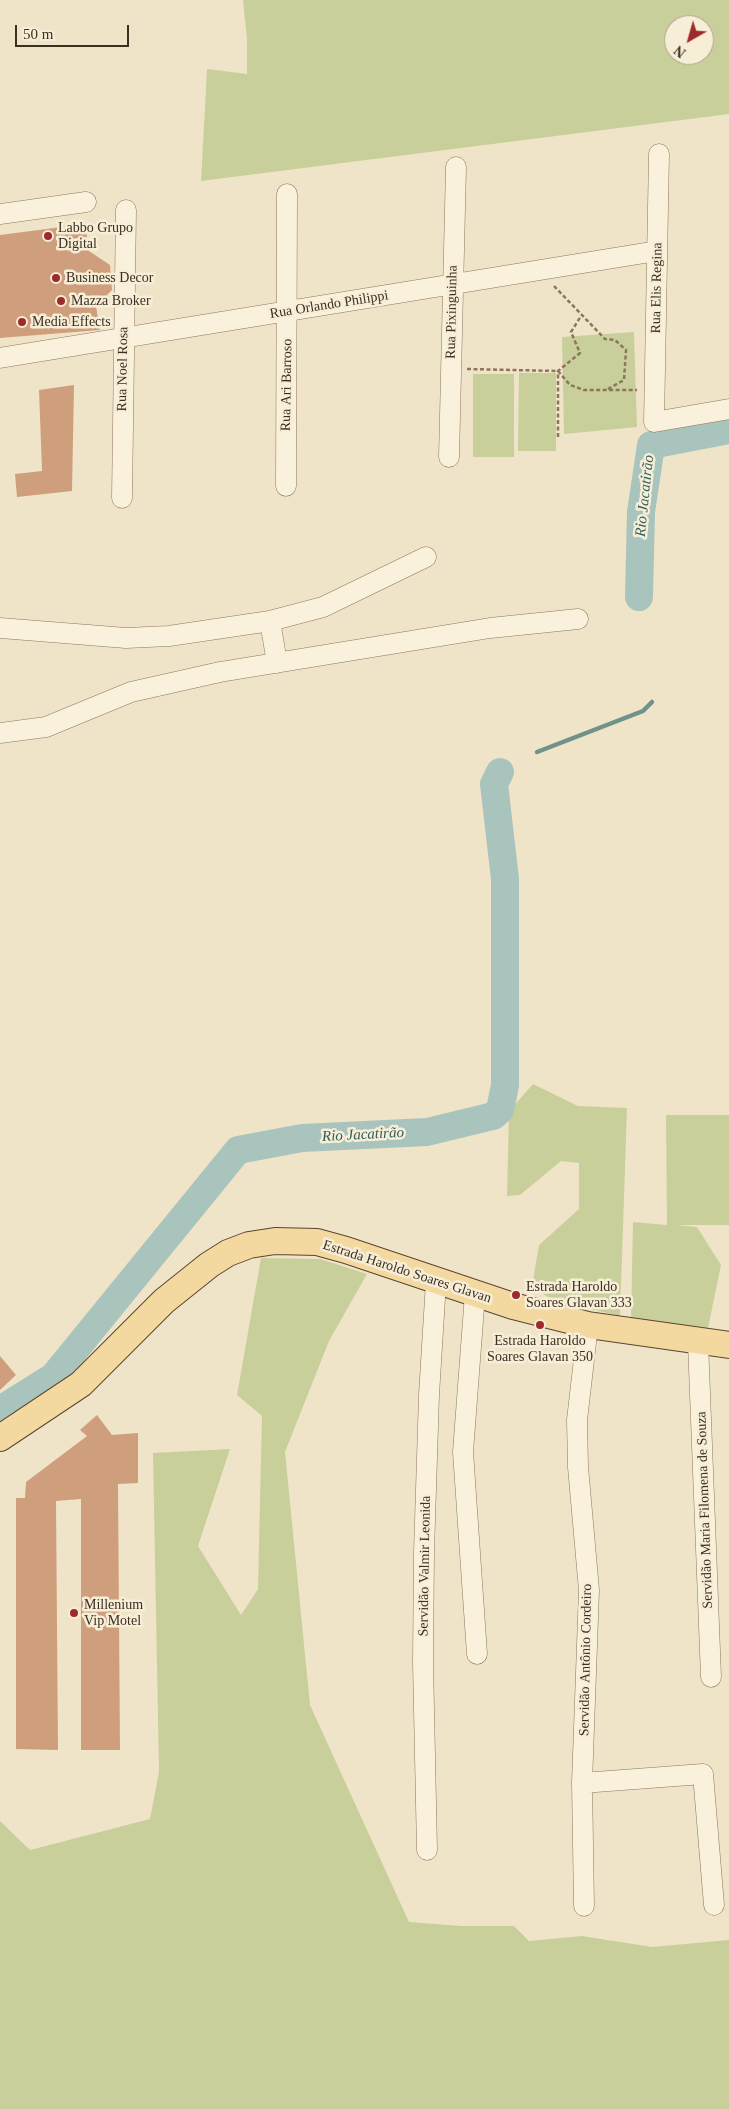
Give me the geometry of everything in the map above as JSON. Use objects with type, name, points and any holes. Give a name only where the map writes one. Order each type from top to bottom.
[{"type":"main road","name":"Estrada Haroldo Soares Glavan","points":[[0,1438],[81,1384],[164,1301],[209,1264],[228,1253],[274,1241],[316,1242],[346,1250],[436,1282],[588,1325],[729,1345]]},
{"type":"street","name":"Rua Elis Regina","points":[[659,154],[654,422],[729,410]]},
{"type":"street","name":"Rua Pixinguinha","points":[[449,457],[456,167]]},
{"type":"street","name":"Rua Ari Barroso","points":[[286,486],[287,194]]},
{"type":"street","points":[[0,214],[86,202]]},
{"type":"street","name":"Rua Noel Rosa","points":[[122,498],[126,210]]},
{"type":"street","name":"Rua Orlando Philippi","points":[[0,358],[657,251]]},
{"type":"street","points":[[0,628],[126,638],[169,636],[270,621],[323,607],[372,585],[426,557]]},
{"type":"street","points":[[0,733],[46,727],[131,692],[220,672],[529,622],[578,619]]},
{"type":"street","points":[[270,621],[277,663]]},
{"type":"street","name":"Servidão Valmir Leonida","points":[[427,1850],[423,1664],[424,1552],[429,1395],[436,1282]]},
{"type":"street","points":[[475,1294],[463,1452],[477,1654]]},
{"type":"street","name":"Servidão Antônio Cordeiro","points":[[584,1906],[582,1783],[590,1590],[578,1466],[577,1420],[588,1325]]},
{"type":"street","name":"Servidão Maria Filomena de Souza","points":[[698,1342],[711,1677]]},
{"type":"street","points":[[582,1783],[703,1774],[714,1905]]},
{"type":"path","points":[[540,270],[581,316],[605,339],[615,340],[626,350],[624,380],[598,392],[584,390],[570,384],[558,371]]},
{"type":"path","points":[[451,369],[558,371],[580,353],[571,332],[581,316]]},
{"type":"path","points":[[558,371],[558,437]]},
{"type":"path","points":[[607,389],[655,390]]},
{"type":"green space","points":[[243,0],[729,0],[729,114],[201,181],[207,69],[247,74],[247,39]]},
{"type":"green space","points":[[634,332],[637,427],[564,434],[562,337]]},
{"type":"green space","points":[[519,373],[556,373],[556,451],[518,451]]},
{"type":"green space","points":[[473,374],[514,374],[514,457],[473,457]]},
{"type":"green space","points":[[533,1084],[578,1106],[627,1108],[620,1316],[552,1300],[532,1286],[539,1245],[579,1209],[579,1163],[561,1161],[520,1195],[507,1196],[509,1111]]},
{"type":"green space","points":[[666,1115],[729,1115],[729,1225],[676,1225],[697,1227],[721,1265],[708,1328],[631,1320],[633,1222],[667,1225]]},
{"type":"green space","points":[[261,1258],[320,1259],[367,1274],[329,1341],[285,1452],[310,1705],[409,1922],[462,1926],[514,1926],[529,1941],[582,1936],[652,1947],[729,1940],[729,2109],[0,2109],[0,1821],[30,1850],[150,1819],[159,1772],[153,1453],[230,1449],[198,1546],[241,1615],[258,1589],[262,1416],[237,1395]]},
{"type":"building","name":"Business Decor","points":[[85,224],[89,251],[110,265],[112,290],[96,306],[100,330],[0,338],[0,235]]},
{"type":"building","points":[[74,385],[72,491],[17,497],[15,474],[42,471],[39,390]]},
{"type":"building","points":[[0,1356],[16,1375],[0,1390]]},
{"type":"building","points":[[97,1415],[112,1435],[138,1433],[138,1483],[118,1484],[120,1750],[81,1750],[81,1499],[56,1501],[58,1750],[16,1749],[16,1498],[25,1498],[26,1482],[87,1436],[80,1430]]},
{"type":"waterway","name":"Rio Jacatirão","points":[[639,597],[641,512],[651,445],[729,430]]},
{"type":"waterway","points":[[537,752],[643,711],[652,702]]},
{"type":"waterway","name":"Rio Jacatirão","points":[[0,1410],[53,1377],[238,1150],[302,1138],[427,1132],[493,1116],[500,1110],[505,1085],[505,879],[494,784],[500,772]]},
{"type":"place","name":"Labbo Grupo Digital","points":[[48,236]]},
{"type":"place","name":"Business Decor","points":[[56,278]]},
{"type":"place","name":"Mazza Broker","points":[[61,301]]},
{"type":"place","name":"Media Effects","points":[[22,322]]},
{"type":"place","name":"Estrada Haroldo Soares Glavan 333","points":[[516,1295]]},
{"type":"place","name":"Estrada Haroldo Soares Glavan 350","points":[[540,1325]]},
{"type":"place","name":"Millenium Vip Motel","points":[[74,1613]]}]
